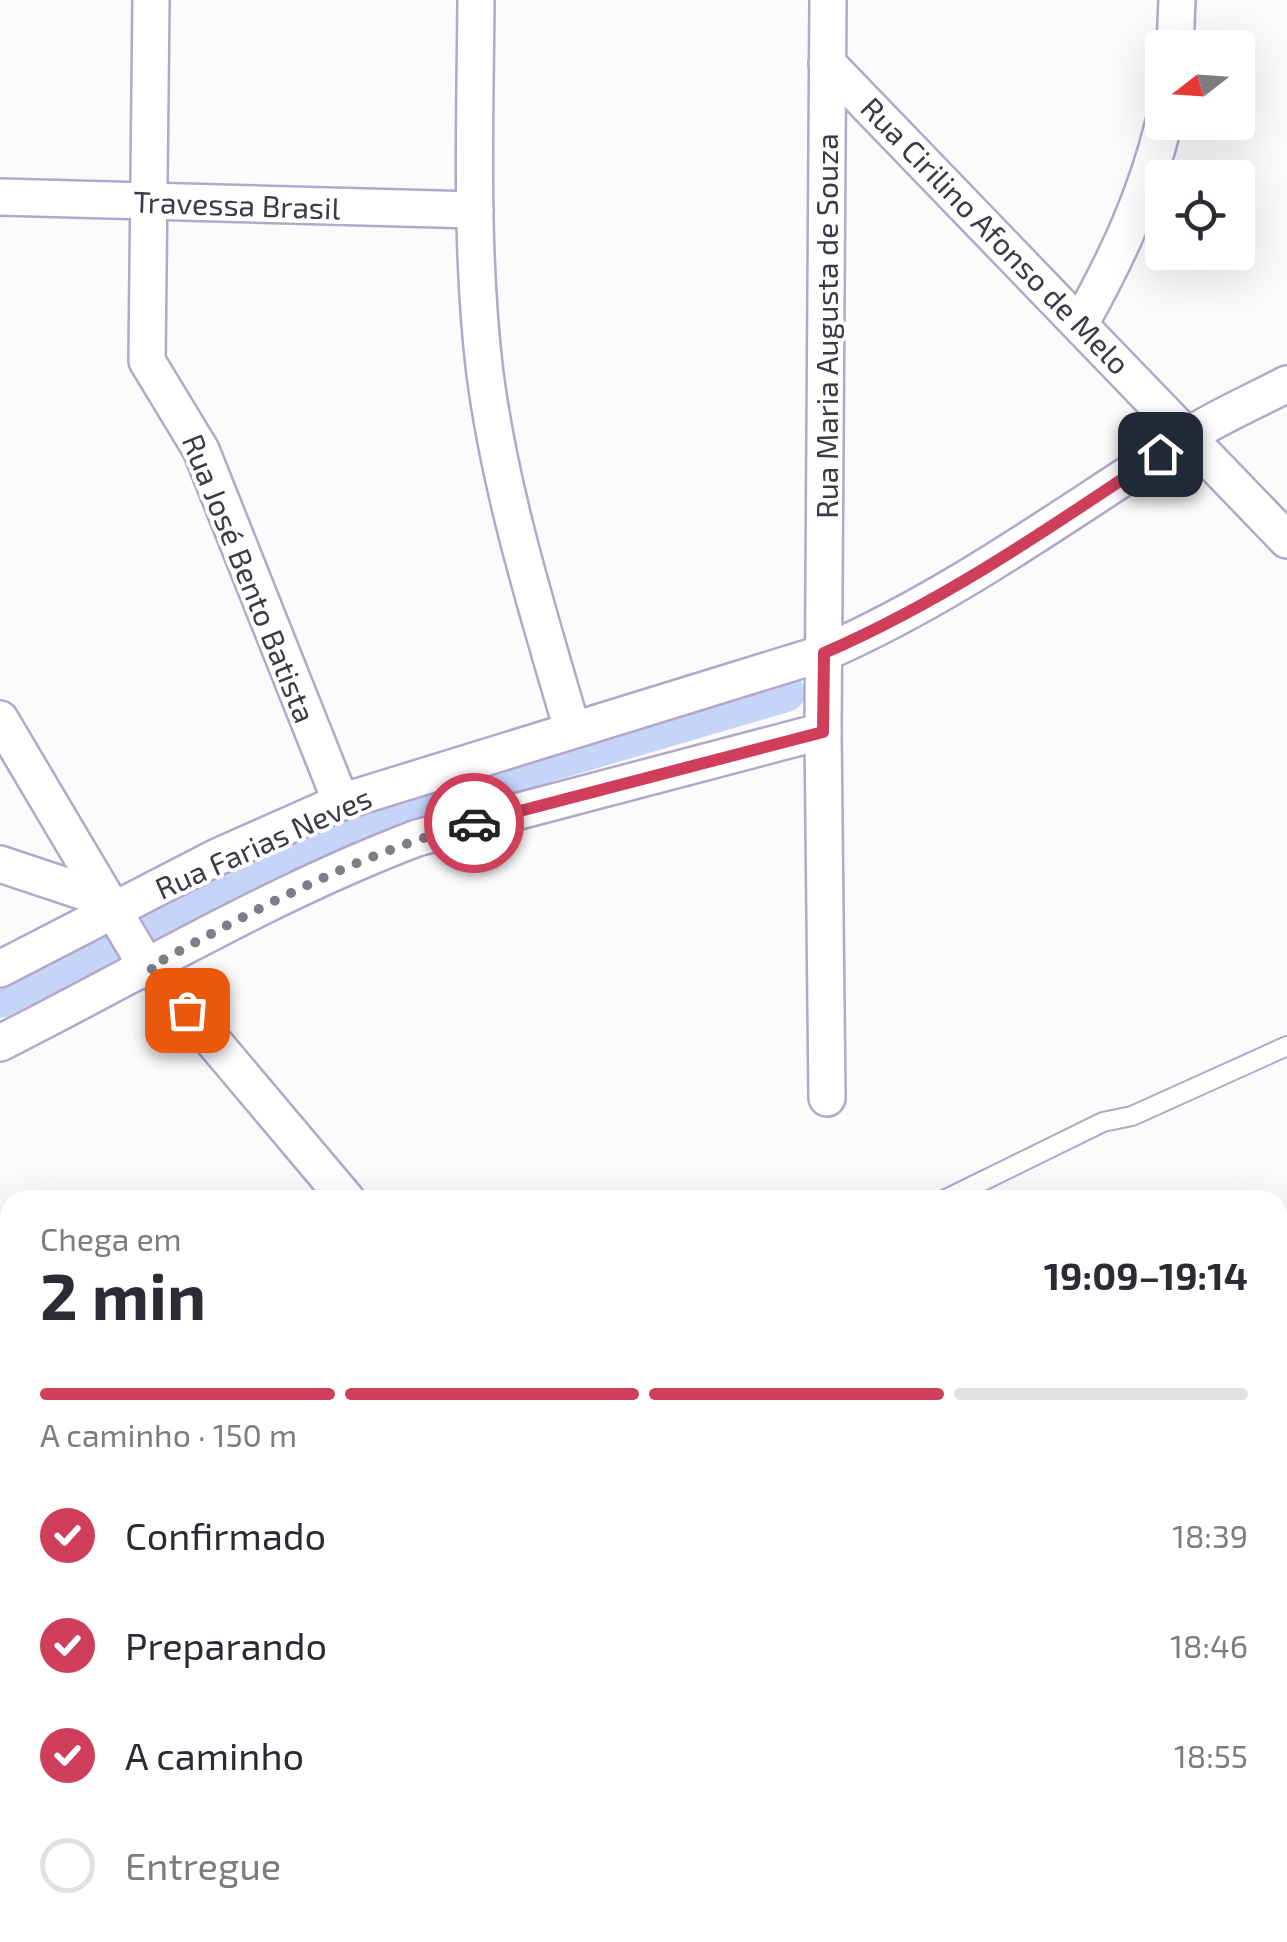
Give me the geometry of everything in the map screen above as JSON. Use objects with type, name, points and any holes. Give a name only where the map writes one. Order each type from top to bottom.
[{"type":"street","name":"Rua José Bento Batista","points":[[151,0],[147,361],[201,450],[341,802]]},
{"type":"street","points":[[476,0],[475,210],[485,371],[519,543],[572,729]]},
{"type":"street","name":"Rua Maria Augusta de Souza","points":[[824,653],[828,0]]},
{"type":"street","points":[[1176,30],[1177,0]]},
{"type":"street","name":"Rua Cirilino Afonso de Melo","points":[[827,62],[1287,540]]},
{"type":"street","points":[[1080,324],[1140,205],[1159,140]]},
{"type":"street","name":"Travessa Brasil","points":[[0,197],[475,210]]},
{"type":"street","name":"Rua Farias Neves","points":[[0,970],[217,857],[341,802],[824,653],[891,624],[985,570],[1189,435],[1287,384]]},
{"type":"street","points":[[824,653],[828,1098]]},
{"type":"street","points":[[0,718],[110,910],[144,960],[339,1190]]},
{"type":"street","name":"Rua Farias Neves","points":[[0,1043],[144,960],[288,891],[418,838],[823,732]]},
{"type":"street","points":[[0,864],[110,910]]},
{"type":"lane","points":[[964,1190],[1103,1122],[1132,1116],[1287,1046]]},
{"type":"waterway","points":[[0,999],[367,816],[786,693]]},
{"type":"way so far","points":[[187,1010],[150,967],[288,891],[418,838],[474,823]]},
{"type":"route","points":[[474,823],[823,732],[824,653],[891,624],[985,570],[1160,454]]}]
